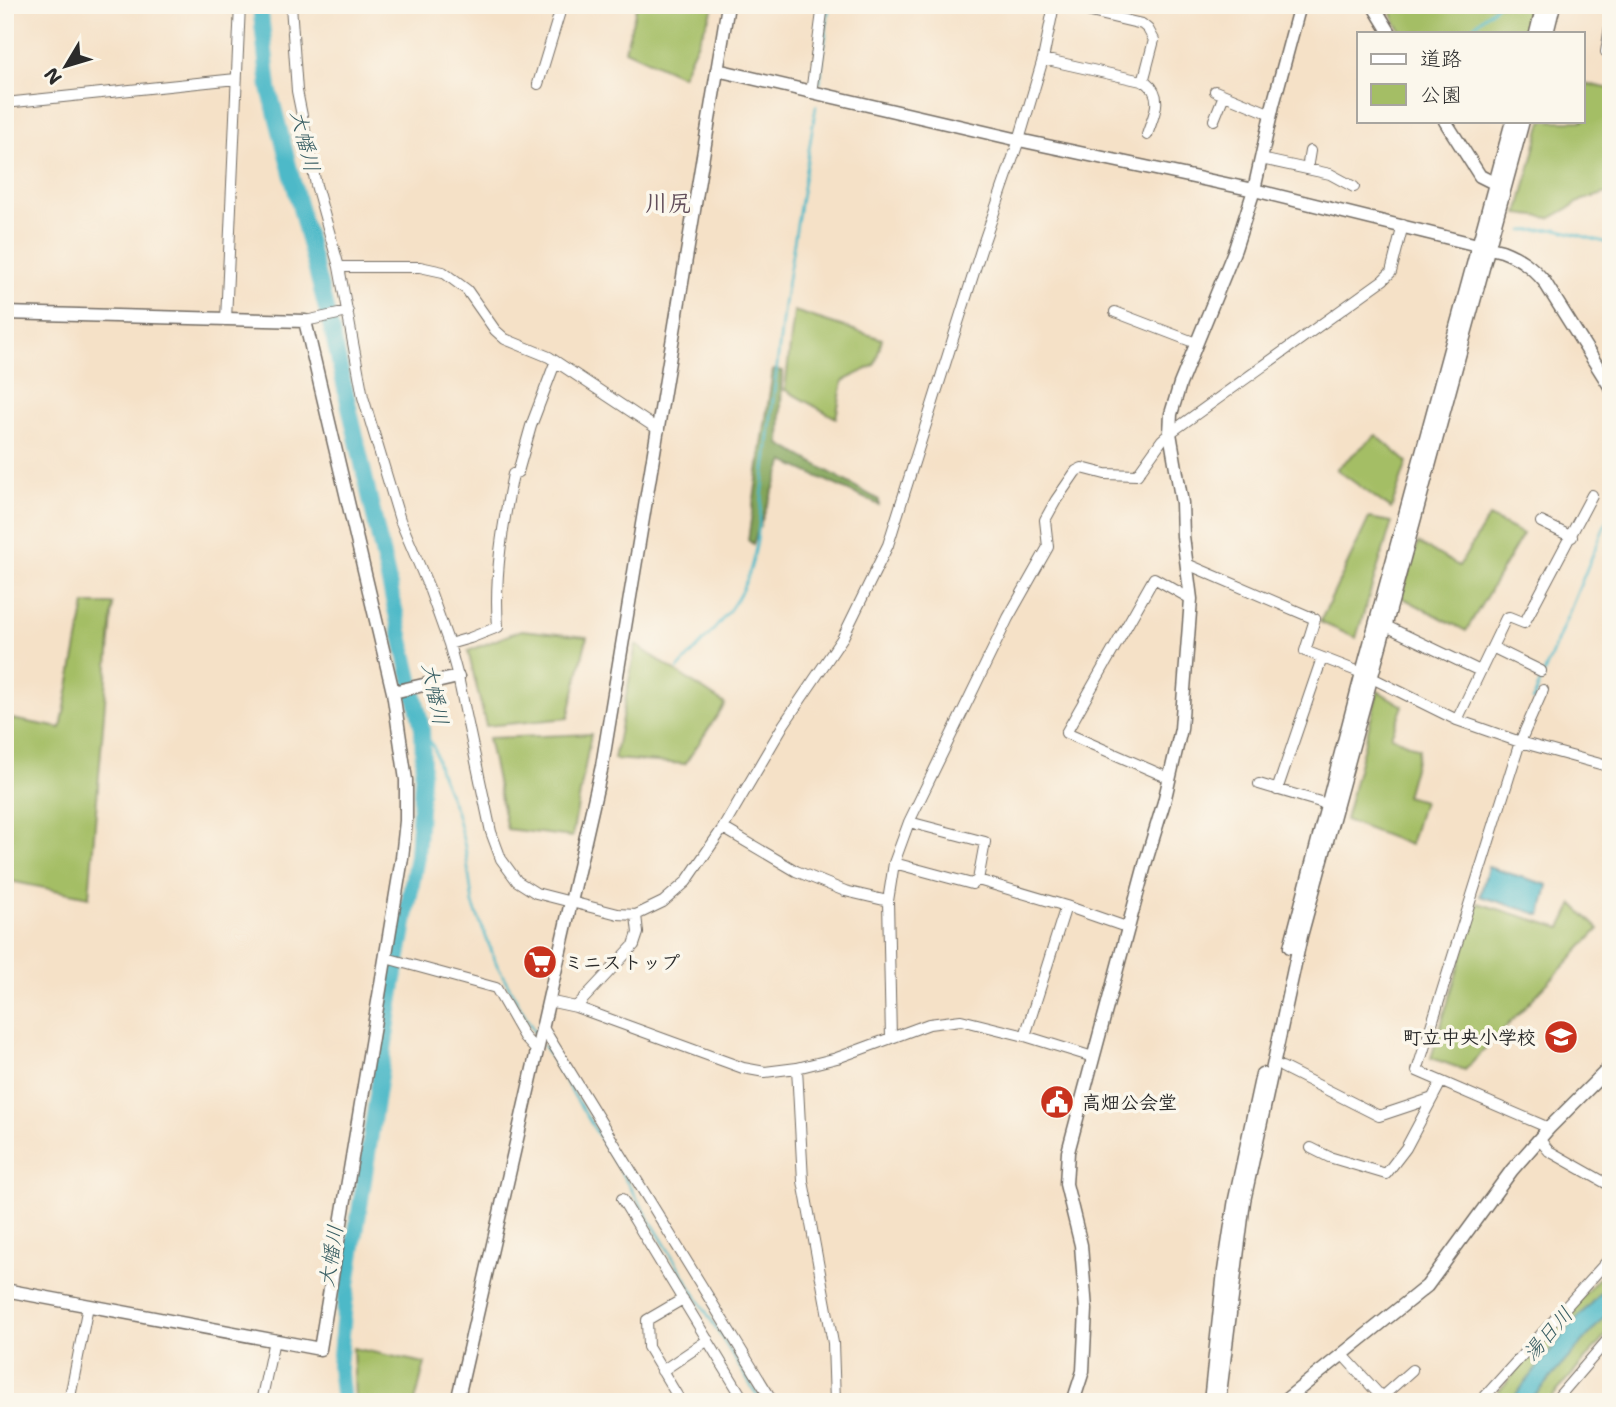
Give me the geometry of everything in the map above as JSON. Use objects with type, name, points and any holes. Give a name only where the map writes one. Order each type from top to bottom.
[{"type":"street","points":[[226,320],[240,5]]},
{"type":"street","points":[[291,5],[297,91],[316,185],[339,267],[344,312],[363,397],[386,480],[449,644],[491,832],[500,859],[517,881],[536,893],[618,914],[636,915],[663,902],[686,882],[723,828],[784,724],[843,637],[888,545],[977,263],[1019,140],[1043,59],[1054,5]]},
{"type":"street","points":[[538,84],[562,5]]},
{"type":"street","points":[[457,1402],[602,766],[728,5]]},
{"type":"street","points":[[811,93],[823,5]]},
{"type":"street","points":[[1061,5],[1142,24],[1148,29],[1154,40],[1143,82]]},
{"type":"street","points":[[1073,1402],[1083,1371],[1086,1300],[1081,1245],[1066,1184],[1071,1136],[1181,729],[1191,599],[1182,503],[1171,433],[1174,404],[1235,249],[1254,190],[1300,5]]},
{"type":"street","points":[[1373,5],[1389,32]]},
{"type":"street","points":[[1536,32],[1543,5]]},
{"type":"street","points":[[1547,32],[1554,5]]},
{"type":"street","points":[[1606,52],[1611,20]]},
{"type":"street","points":[[1043,59],[1143,82],[1154,89],[1158,103],[1147,135]]},
{"type":"street","points":[[717,70],[1019,140],[1254,190],[1403,225],[1514,256],[1533,268],[1556,299],[1611,388]]},
{"type":"street","points":[[5,103],[236,79]]},
{"type":"street","points":[[1214,120],[1219,93],[1271,114]]},
{"type":"street","points":[[1446,122],[1480,176],[1494,183]]},
{"type":"street","points":[[1210,1402],[1224,1271],[1235,1199],[1294,932],[1327,804],[1367,676],[1386,626],[1483,246],[1494,183],[1511,122]]},
{"type":"street","points":[[1219,1402],[1244,1201],[1301,936],[1367,676],[1483,246],[1523,122]]},
{"type":"street","points":[[1307,169],[1310,151]]},
{"type":"street","points":[[1261,159],[1330,174],[1354,187]]},
{"type":"street","points":[[891,1038],[888,901],[894,863],[909,822],[1008,618],[1048,547],[1045,520],[1056,500],[1076,471],[1082,468],[1105,474],[1137,475],[1162,440],[1383,280],[1391,272],[1403,225]]},
{"type":"street","points":[[339,267],[420,267],[443,272],[467,290],[495,330],[505,339],[549,356],[555,363],[659,430]]},
{"type":"street","points":[[5,313],[305,321],[344,312]]},
{"type":"street","points":[[1115,312],[1196,343]]},
{"type":"street","points":[[5,1290],[320,1349],[386,958],[406,821],[406,780],[393,692],[305,321]]},
{"type":"street","points":[[449,644],[498,627],[496,596],[501,534],[513,474],[518,472],[531,426],[555,363]]},
{"type":"street","points":[[1457,720],[1506,618],[1524,623],[1592,495]]},
{"type":"street","points":[[1541,522],[1572,537]]},
{"type":"street","points":[[1187,564],[1315,619],[1306,651],[1367,676],[1457,720],[1520,742],[1611,767]]},
{"type":"street","points":[[1169,778],[1066,733],[1154,578],[1191,599]]},
{"type":"street","points":[[1386,626],[1480,670]]},
{"type":"street","points":[[1492,648],[1541,671]]},
{"type":"street","points":[[1277,790],[1322,658]]},
{"type":"street","points":[[393,692],[458,677]]},
{"type":"street","points":[[1543,691],[1520,742],[1417,1071],[1549,1128]]},
{"type":"street","points":[[1259,784],[1327,804]]},
{"type":"street","points":[[909,822],[985,842],[978,880]]},
{"type":"street","points":[[723,828],[796,871],[845,891],[888,901]]},
{"type":"street","points":[[894,863],[971,884],[978,880],[1129,928]]},
{"type":"street","points":[[1025,1036],[1066,906]]},
{"type":"street","points":[[576,1007],[635,945],[638,933],[636,915]]},
{"type":"street","points":[[386,958],[496,988],[524,1037],[539,1038]]},
{"type":"street","points":[[548,1002],[576,1007],[743,1068],[765,1072],[837,1059],[929,1024],[961,1020],[1093,1057]]},
{"type":"street","points":[[539,1038],[773,1402]]},
{"type":"street","points":[[1283,1402],[1427,1286],[1512,1170],[1549,1128],[1611,1066]]},
{"type":"street","points":[[1282,1067],[1379,1116],[1430,1099]]},
{"type":"street","points":[[797,1068],[803,1181],[833,1343],[835,1402]]},
{"type":"street","points":[[1311,1148],[1329,1157],[1386,1174],[1406,1148],[1441,1082]]},
{"type":"street","points":[[1539,1139],[1549,1150],[1611,1186]]},
{"type":"street","points":[[622,1199],[745,1402]]},
{"type":"street","points":[[1480,1402],[1611,1258]]},
{"type":"street","points":[[681,1402],[648,1347],[647,1320],[683,1300]]},
{"type":"street","points":[[69,1402],[88,1306]]},
{"type":"street","points":[[1554,1402],[1611,1336]]},
{"type":"street","points":[[261,1402],[274,1340]]},
{"type":"street","points":[[662,1371],[708,1340]]},
{"type":"street","points":[[1342,1354],[1382,1400],[1412,1370]]},
{"type":"green space","points":[[637,5],[715,5],[682,76],[625,50]]},
{"type":"green space","points":[[1389,5],[1531,5],[1523,32],[1402,32],[1395,22]]},
{"type":"green space","points":[[1584,83],[1611,89],[1611,192],[1583,200],[1551,218],[1518,214],[1542,122],[1584,122]]},
{"type":"green space","points":[[794,311],[882,339],[875,365],[843,381],[836,418],[785,390]]},
{"type":"green space","points":[[773,370],[782,371],[780,444],[879,500],[879,505],[784,461],[753,544],[748,540]]},
{"type":"green space","points":[[1376,435],[1407,462],[1391,509],[1336,469]]},
{"type":"green space","points":[[1489,517],[1523,534],[1466,631],[1401,597],[1418,543],[1459,566]]},
{"type":"green space","points":[[1369,518],[1392,522],[1356,638],[1320,622]]},
{"type":"green space","points":[[85,604],[113,604],[89,897],[5,880],[6,718],[61,728]]},
{"type":"green space","points":[[521,630],[587,637],[568,718],[486,726],[468,651]]},
{"type":"green space","points":[[636,645],[725,704],[685,764],[614,759]]},
{"type":"green space","points":[[1378,691],[1403,706],[1391,736],[1419,749],[1406,796],[1423,801],[1410,845],[1345,820]]},
{"type":"green space","points":[[591,734],[572,837],[507,829],[488,738]]},
{"type":"green space","points":[[1478,903],[1561,928],[1573,904],[1599,929],[1465,1070],[1431,1058]]},
{"type":"green space","points":[[1611,1264],[1611,1330],[1548,1402],[1489,1402]]},
{"type":"green space","points":[[353,1348],[425,1363],[415,1402],[355,1402]]},
{"type":"water","points":[[1488,867],[1548,885],[1541,915],[1480,896]]},
{"type":"water","points":[[1611,1281],[1611,1310],[1529,1402],[1510,1402],[1572,1324]]},
{"type":"waterway","name":"大幡川","points":[[260,5],[269,88],[333,336],[422,728],[423,764],[417,856],[394,984],[345,1304],[339,1365],[343,1402]]},
{"type":"waterway","points":[[820,83],[829,5]]},
{"type":"waterway","points":[[1467,32],[1497,5]]},
{"type":"waterway","points":[[678,669],[736,601],[753,560],[784,304],[816,106]]},
{"type":"waterway","points":[[1523,231],[1557,229],[1611,244]]},
{"type":"waterway","points":[[1533,700],[1611,510]]},
{"type":"waterway","points":[[422,728],[434,748],[440,772],[456,812],[465,847],[473,904],[497,965],[536,1035]]},
{"type":"waterway","points":[[544,1046],[761,1402]]},
{"type":"place","name":"ミニストップ","points":[[540,962]]},
{"type":"place","name":"町立中央小学校","points":[[1561,1037]]},
{"type":"place","name":"高畑公会堂","points":[[1057,1102]]},
{"type":"district","name":"川尻","points":[[668,203]]},
{"type":"water label","name":"湯日川","points":[[1548,1334]]}]
